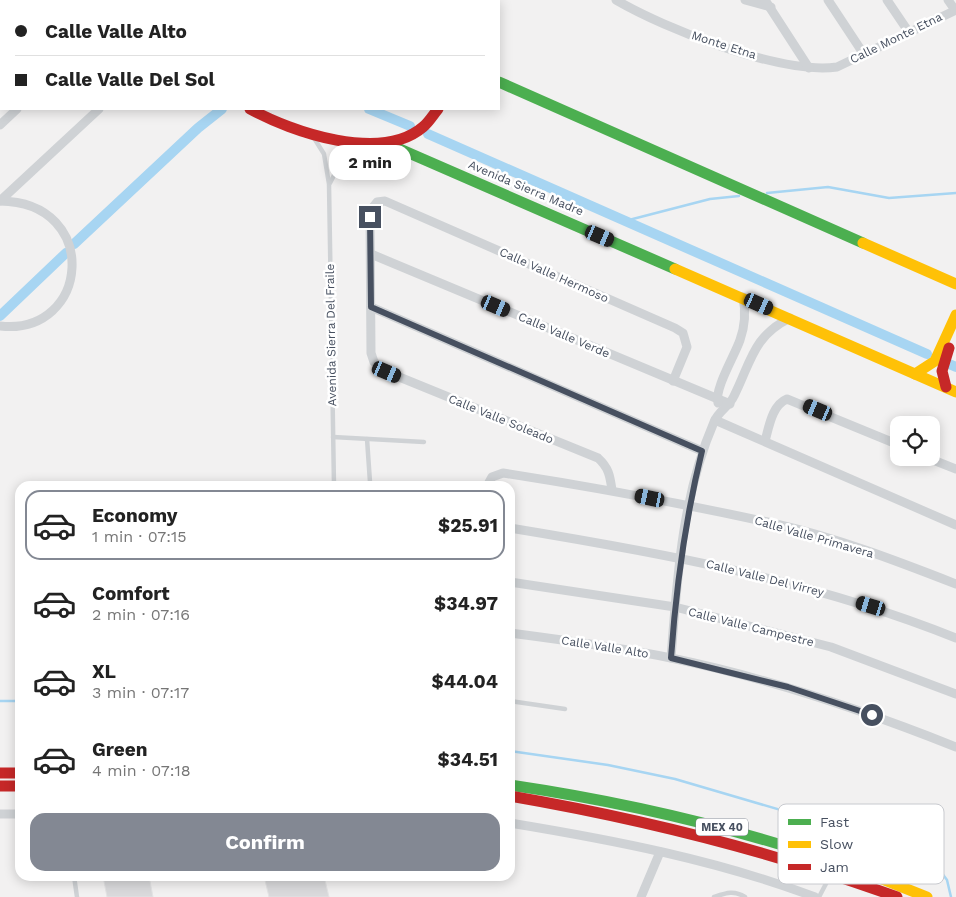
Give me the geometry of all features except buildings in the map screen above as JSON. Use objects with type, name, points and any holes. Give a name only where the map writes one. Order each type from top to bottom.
[{"type":"main road","points":[[500,82],[956,284]]},
{"type":"main road","points":[[252,110],[295,130],[382,144],[415,133],[426,125],[437,110]]},
{"type":"main road","name":"Avenida Sierra Madre","points":[[382,144],[743,297],[951,390]]},
{"type":"main road","points":[[915,374],[935,361],[956,315]]},
{"type":"main road","points":[[951,390],[942,377],[943,363],[956,330]]},
{"type":"main road","points":[[0,773],[15,773]]},
{"type":"main road","points":[[0,786],[15,786]]},
{"type":"main road","name":"MEX 40","points":[[515,786],[631,804],[714,824],[778,844]]},
{"type":"main road","name":"MEX 40","points":[[515,797],[663,824],[778,856]]},
{"type":"main road","name":"MEX 40","points":[[862,884],[898,897]]},
{"type":"main road","name":"MEX 40","points":[[892,884],[927,897]]},
{"type":"street","name":"Monte Etna","points":[[616,0],[632,4],[665,25],[724,47],[809,68],[837,67]]},
{"type":"street","points":[[745,0],[772,8]]},
{"type":"street","points":[[765,0],[772,8],[809,68]]},
{"type":"street","points":[[828,0],[862,53]]},
{"type":"street","points":[[887,0],[908,31]]},
{"type":"street","points":[[948,0],[956,10]]},
{"type":"street","name":"Calle Monte Etna","points":[[837,67],[862,53],[956,10]]},
{"type":"street","points":[[0,125],[16,110]]},
{"type":"street","points":[[0,201],[98,110]]},
{"type":"street","points":[[0,201],[29,205],[53,219],[69,243],[72,261],[68,289],[51,312],[27,325],[0,326]]},
{"type":"street","name":"Calle Valle Hermoso","points":[[371,254],[370,217],[372,207],[377,202],[385,201],[675,328],[686,338],[686,347],[673,381]]},
{"type":"street","points":[[371,254],[371,307],[702,451]]},
{"type":"street","name":"Calle Valle Verde","points":[[371,254],[730,404]]},
{"type":"street","points":[[719,411],[717,399],[741,339],[746,314],[743,297]]},
{"type":"street","name":"Calle Valle Soleado","points":[[371,307],[371,353],[374,362],[387,372],[598,458],[605,464],[609,472],[612,490]]},
{"type":"street","points":[[671,658],[680,556],[688,507],[702,451],[714,420],[719,411],[730,404],[756,346],[766,332],[790,318]]},
{"type":"street","points":[[741,339],[756,346]]},
{"type":"street","points":[[765,441],[775,410],[782,401],[787,399],[890,441]]},
{"type":"street","points":[[714,420],[956,525]]},
{"type":"street","points":[[940,463],[956,469]]},
{"type":"street","name":"Calle Valle Primavera","points":[[490,481],[492,477],[503,473],[612,490],[777,524],[900,562],[956,584]]},
{"type":"street","name":"Calle Valle Del Virrey","points":[[515,529],[680,556],[814,589],[879,609],[956,638]]},
{"type":"street","name":"Calle Valle Campestre","points":[[515,583],[675,607],[831,647],[956,694]]},
{"type":"street","name":"Calle Valle Alto","points":[[515,634],[671,658],[796,690],[890,721],[956,747]]},
{"type":"street","points":[[0,814],[15,814]]},
{"type":"street","points":[[515,824],[584,835],[660,852],[752,874],[778,883]]},
{"type":"street","points":[[640,897],[660,852]]},
{"type":"street","points":[[779,884],[815,897]]},
{"type":"lane","name":"Avenida Sierra Del Fraile","points":[[310,133],[324,154],[329,184],[334,481]]},
{"type":"lane","name":"Avenida Sierra Del Fraile","points":[[329,184],[346,152],[352,146],[382,144]]},
{"type":"lane","points":[[333,437],[424,442]]},
{"type":"lane","points":[[367,439],[370,481]]},
{"type":"lane","points":[[515,702],[565,709]]},
{"type":"lane","points":[[75,881],[77,897]]},
{"type":"lane","points":[[819,897],[826,884]]},
{"type":"lane","points":[[714,897],[737,892],[744,897]]},
{"type":"waterway","points":[[74,244],[198,128],[221,110]]},
{"type":"waterway","points":[[371,110],[410,126]]},
{"type":"waterway","points":[[428,134],[927,354]]},
{"type":"waterway","points":[[767,193],[828,187],[889,198],[956,193]]},
{"type":"waterway","points":[[625,221],[710,199],[739,196]]},
{"type":"waterway","points":[[0,316],[66,253]]},
{"type":"waterway","points":[[949,364],[956,367]]},
{"type":"waterway","points":[[0,701],[15,701]]},
{"type":"waterway","points":[[515,752],[608,765],[675,779],[778,809]]},
{"type":"waterway","points":[[944,876],[947,880],[951,897]]},
{"type":"traffic: fast","points":[[500,82],[863,243]]},
{"type":"traffic: fast","points":[[386,143],[675,269]]},
{"type":"traffic: fast","points":[[515,786],[601,800],[735,831],[778,844]]},
{"type":"traffic: slow","points":[[863,243],[956,284]]},
{"type":"traffic: slow","points":[[675,269],[956,392]]},
{"type":"traffic: slow","points":[[915,374],[935,361],[956,315]]},
{"type":"traffic: slow","points":[[894,884],[927,897]]},
{"type":"traffic: jam","points":[[252,110],[289,127],[312,134],[336,140],[361,143],[384,143],[405,138],[423,127],[437,110]]},
{"type":"traffic: jam","points":[[946,387],[942,371],[949,348]]},
{"type":"traffic: jam","points":[[0,773],[15,773]]},
{"type":"traffic: jam","points":[[0,786],[15,786]]},
{"type":"traffic: jam","points":[[515,797],[658,826],[778,858]]},
{"type":"traffic: jam","points":[[861,884],[897,897]]},
{"type":"route","points":[[370,217],[371,307],[702,451],[688,507],[680,556],[671,658],[788,687],[872,715]]}]
